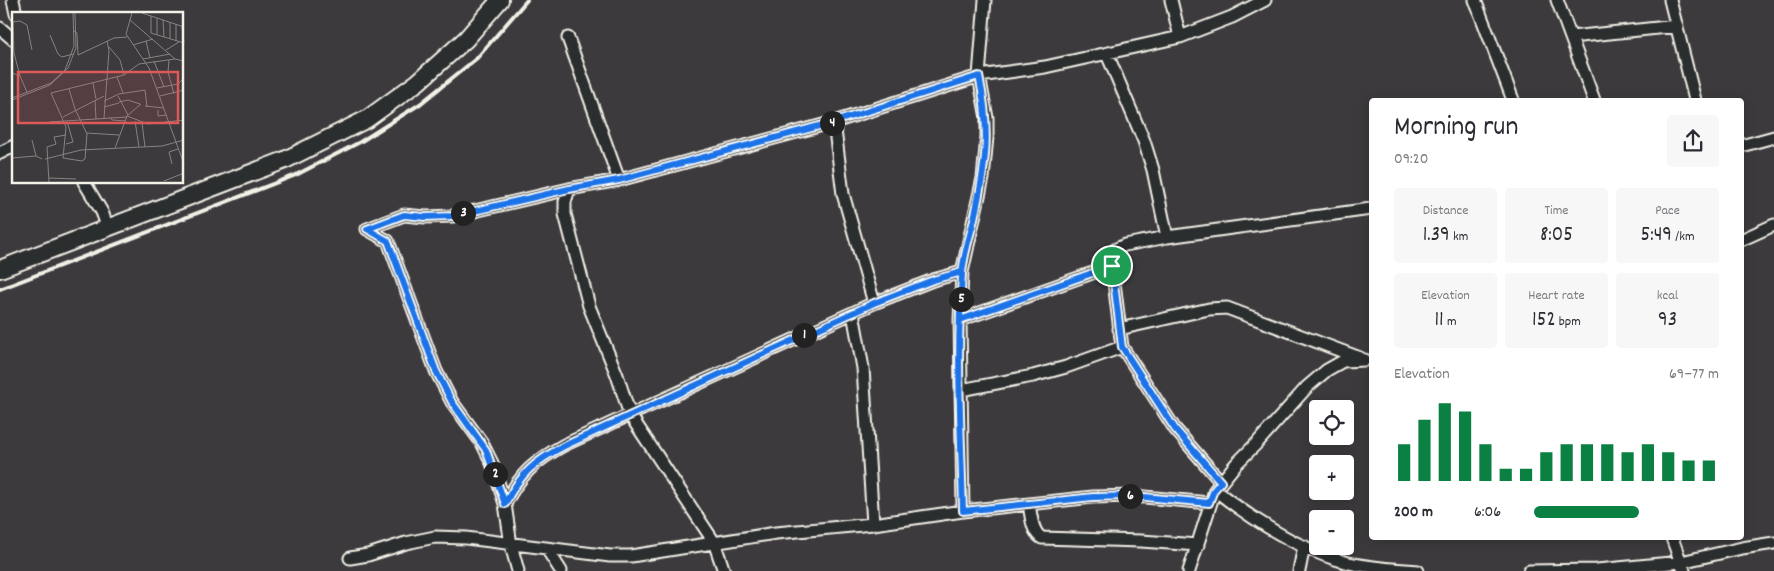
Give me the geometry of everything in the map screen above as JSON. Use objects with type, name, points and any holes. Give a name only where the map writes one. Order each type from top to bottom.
[{"type":"street","points":[[0,269],[285,160],[367,119],[432,70],[466,39],[500,0]]},
{"type":"street","points":[[963,511],[960,390],[962,272],[983,178],[987,137],[986,111],[979,76],[985,0]]},
{"type":"street","points":[[1171,0],[1180,37]]},
{"type":"street","points":[[518,571],[511,545],[505,504],[486,450],[452,402],[436,371],[388,241],[367,229],[404,215],[425,217],[453,216],[569,189],[619,180],[834,122],[979,76],[1045,67],[1180,37],[1232,17],[1265,0]]},
{"type":"street","points":[[1475,0],[1512,98]]},
{"type":"street","points":[[1557,0],[1593,98]]},
{"type":"street","points":[[1670,0],[1694,98]]},
{"type":"street","points":[[1571,36],[1677,26]]},
{"type":"street","points":[[0,28],[12,38]]},
{"type":"street","points":[[568,38],[619,180]]},
{"type":"street","points":[[1107,54],[1144,141],[1153,170],[1167,237]]},
{"type":"street","points":[[834,122],[843,194],[874,303]]},
{"type":"street","points":[[1744,145],[1774,137]]},
{"type":"street","points":[[0,153],[12,147]]},
{"type":"street","points":[[85,184],[102,212],[108,228]]},
{"type":"street","points":[[569,189],[565,202],[565,214],[584,289],[617,375],[630,415],[714,542],[724,571]]},
{"type":"street","points":[[1369,209],[1167,237],[1125,245],[1116,249],[1112,255],[1112,266],[1119,329],[1122,347],[1175,429],[1218,486],[1249,517],[1304,546],[1345,562],[1384,569],[1418,571]]},
{"type":"street","points":[[1744,239],[1774,225]]},
{"type":"street","points":[[960,320],[1112,266]]},
{"type":"street","points":[[505,504],[514,486],[526,471],[544,456],[853,312],[933,280],[962,272]]},
{"type":"street","points":[[1119,329],[1209,309],[1227,308],[1368,361]]},
{"type":"street","points":[[853,312],[863,368],[873,524]]},
{"type":"street","points":[[960,390],[1033,376],[1066,367],[1122,347]]},
{"type":"street","points":[[1189,571],[1209,503],[1218,486],[1307,387],[1327,370],[1343,361],[1368,361]]},
{"type":"street","points":[[350,558],[435,537],[466,538],[610,556],[631,556],[776,533],[873,524],[963,511],[1093,497],[1134,496],[1209,503]]},
{"type":"street","points":[[1029,504],[1035,532],[1038,537],[1042,538],[1198,545]]},
{"type":"street","points":[[1673,540],[1683,567]]},
{"type":"street","points":[[1529,571],[1683,567],[1774,543]]},
{"type":"street","points":[[1299,571],[1304,546]]},
{"type":"street","points":[[547,549],[561,571]]},
{"type":"railway","points":[[0,289],[296,175],[360,142],[420,104],[477,58],[527,0]]},
{"type":"route","points":[[1112,266],[960,320],[962,272],[933,280],[874,303],[544,456],[526,471],[514,486],[505,504],[492,462],[486,450],[452,402],[436,371],[388,241],[367,229],[404,215],[425,217],[453,216],[569,189],[619,180],[880,109],[979,76],[987,118],[987,137],[983,178],[962,272],[960,320],[963,511],[1093,497],[1134,496],[1209,503],[1214,490],[1221,482],[1194,448],[1175,429],[1122,347],[1112,266]]}]
